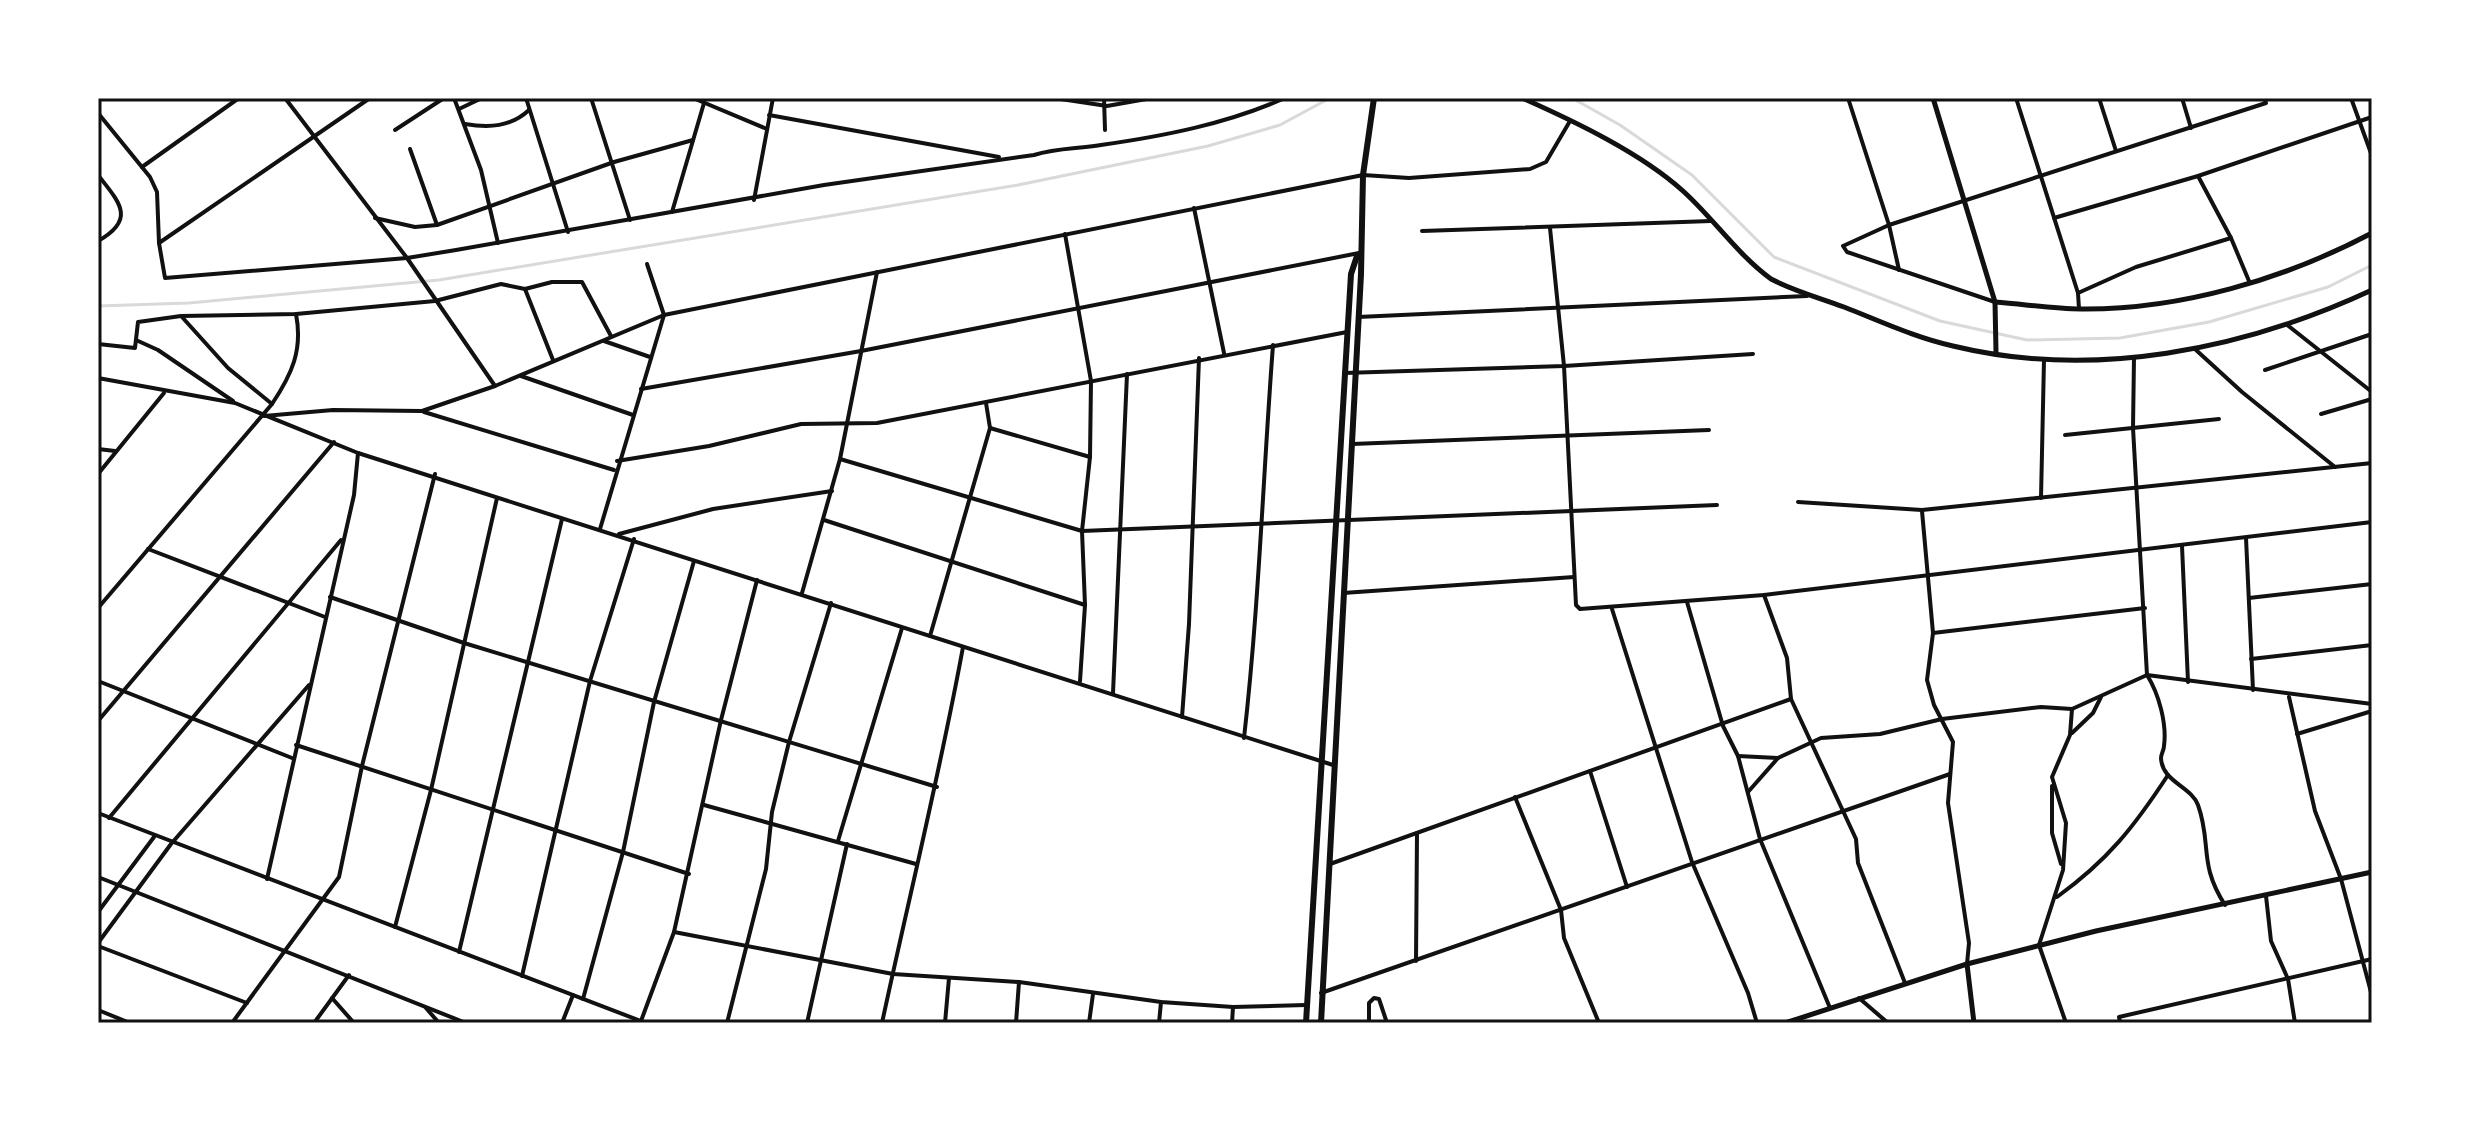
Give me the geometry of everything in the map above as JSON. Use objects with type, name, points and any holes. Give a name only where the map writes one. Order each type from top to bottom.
[{"type":"main road","points":[[1321,1023],[1363,175],[1374,98]]},
{"type":"main road","points":[[1306,1023],[1344,373],[1351,274],[1359,253]]},
{"type":"street","points":[[142,167],[239,98]]},
{"type":"street","points":[[285,98],[407,258],[495,386]]},
{"type":"street","points":[[159,243],[370,98]]},
{"type":"street","points":[[395,130],[444,98]]},
{"type":"street","points":[[454,98],[491,207],[498,243]]},
{"type":"street","points":[[459,109],[482,98]]},
{"type":"street","points":[[526,98],[568,232]]},
{"type":"street","points":[[591,98],[614,162],[630,220]]},
{"type":"street","points":[[693,98],[767,129]]},
{"type":"street","points":[[754,200],[773,98]]},
{"type":"street","points":[[1054,98],[1107,106],[1152,98]]},
{"type":"street","points":[[1104,98],[1107,106],[1105,130]]},
{"type":"street","points":[[98,113],[142,167],[157,192],[159,243],[165,278],[407,258],[1034,155],[1057,148],[1098,146],[1234,119],[1285,98]]},
{"type":"street","points":[[1522,98],[1570,121],[1672,182],[1758,270],[1784,286],[1954,347],[2088,363],[2196,350],[2285,323],[2372,290]]},
{"type":"street","points":[[1848,98],[1889,225],[1899,270]]},
{"type":"street","points":[[1933,98],[1995,302],[1996,352]]},
{"type":"street","points":[[2016,98],[2078,293],[2079,309]]},
{"type":"street","points":[[2099,98],[2116,151]]},
{"type":"street","points":[[2182,98],[2191,128]]},
{"type":"street","points":[[2351,98],[2372,156]]},
{"type":"street","points":[[2265,101],[2041,178],[1889,225],[1843,246],[1847,252],[1995,302],[2079,309],[2192,298],[2307,264],[2372,233]]},
{"type":"street","points":[[672,213],[704,103]]},
{"type":"street","points":[[465,124],[484,128],[507,124],[530,109]]},
{"type":"street","points":[[769,115],[1001,158]]},
{"type":"street","points":[[2054,218],[2198,176],[2372,117]]},
{"type":"street","points":[[422,411],[495,386],[664,315],[1363,175],[1409,178],[1539,167],[1551,157],[1570,121]]},
{"type":"street","points":[[374,217],[415,227],[437,225],[614,162],[693,140]]},
{"type":"street","points":[[410,149],[437,225]]},
{"type":"street","points":[[98,175],[122,208],[122,216],[119,225],[98,241]]},
{"type":"street","points":[[2198,176],[2231,238],[2249,281]]},
{"type":"street","points":[[1194,208],[1224,353]]},
{"type":"street","points":[[1422,231],[1711,221]]},
{"type":"street","points":[[1550,228],[1564,366],[1576,605],[1580,609],[1612,609],[1764,595],[1926,573],[2372,522]]},
{"type":"street","points":[[1065,234],[1091,381],[1090,457],[1082,531],[1085,605],[1080,682]]},
{"type":"street","points":[[2078,293],[2136,267],[2231,238]]},
{"type":"street","points":[[641,389],[861,351],[1359,253]]},
{"type":"street","points":[[600,529],[617,461],[664,315],[647,264]]},
{"type":"street","points":[[802,593],[840,459],[878,271]]},
{"type":"street","points":[[98,344],[135,348],[138,322],[181,316],[296,314],[435,301],[501,284],[525,289],[552,282],[582,282],[611,336]]},
{"type":"street","points":[[525,289],[553,360]]},
{"type":"street","points":[[1358,317],[1813,295]]},
{"type":"street","points":[[98,608],[264,416],[291,375],[301,338],[296,314]]},
{"type":"street","points":[[181,316],[228,368],[272,404]]},
{"type":"street","points":[[2285,323],[2372,392]]},
{"type":"street","points":[[617,461],[709,446],[801,424],[877,423],[1224,353],[1347,332]]},
{"type":"street","points":[[2265,370],[2372,334]]},
{"type":"street","points":[[136,340],[217,387],[235,403]]},
{"type":"street","points":[[602,340],[650,357]]},
{"type":"street","points":[[1244,738],[1258,616],[1260,523],[1273,345]]},
{"type":"street","points":[[2196,350],[2242,392],[2335,467]]},
{"type":"street","points":[[1344,373],[1564,366],[1753,354]]},
{"type":"street","points":[[2134,357],[2133,428],[2147,675],[2156,689],[2165,745],[2161,758],[2168,775],[2192,794],[2198,805],[2205,862],[2212,886],[2225,905]]},
{"type":"street","points":[[1182,717],[1199,358]]},
{"type":"street","points":[[2041,498],[2044,360]]},
{"type":"street","points":[[1113,693],[1127,374]]},
{"type":"street","points":[[519,375],[633,415]]},
{"type":"street","points":[[98,378],[164,393],[235,403],[358,453],[435,474],[497,498],[832,602],[902,628],[1080,682],[1333,765]]},
{"type":"street","points":[[98,474],[164,393]]},
{"type":"street","points":[[2321,414],[2372,399]]},
{"type":"street","points":[[930,636],[990,428],[986,403]]},
{"type":"street","points":[[264,416],[333,410],[422,411],[615,470]]},
{"type":"street","points":[[2065,435],[2219,419]]},
{"type":"street","points":[[990,428],[1090,457]]},
{"type":"street","points":[[1349,444],[1709,430]]},
{"type":"street","points":[[98,721],[121,690],[222,577],[334,442]]},
{"type":"street","points":[[98,449],[117,451]]},
{"type":"street","points":[[267,879],[354,495],[358,453]]},
{"type":"street","points":[[840,459],[1082,531],[1717,505]]},
{"type":"street","points":[[1798,502],[1922,510],[2138,490],[2372,463]]},
{"type":"street","points":[[232,1022],[284,949],[324,902],[344,862],[362,766],[435,474]]},
{"type":"street","points":[[618,535],[713,509],[832,491]]},
{"type":"street","points":[[395,927],[431,790],[497,498]]},
{"type":"street","points":[[1922,510],[1933,633],[1927,680],[1953,742],[1948,803],[1969,943],[1967,964],[1974,1023]]},
{"type":"street","points":[[459,952],[562,518]]},
{"type":"street","points":[[824,520],[1085,605]]},
{"type":"street","points":[[2246,538],[2253,690]]},
{"type":"street","points":[[109,818],[190,717],[343,539]]},
{"type":"street","points":[[522,976],[590,681],[634,539]]},
{"type":"street","points":[[2182,546],[2188,682]]},
{"type":"street","points":[[148,549],[326,617]]},
{"type":"street","points":[[583,999],[623,852],[654,702],[694,561]]},
{"type":"street","points":[[1343,593],[1574,577]]},
{"type":"street","points":[[98,813],[171,844],[643,1022],[674,932],[689,874],[721,720],[757,580]]},
{"type":"street","points":[[2249,598],[2372,584]]},
{"type":"street","points":[[1764,595],[1787,658],[1791,699],[1856,839],[1858,863],[1905,983]]},
{"type":"street","points":[[330,597],[464,643],[721,720],[861,767],[937,787]]},
{"type":"street","points":[[727,1023],[766,869],[771,825],[789,742],[832,602]]},
{"type":"street","points":[[1687,602],[1723,726],[1738,756],[1760,839],[1830,1008]]},
{"type":"street","points":[[1933,633],[2145,608]]},
{"type":"street","points":[[1612,609],[1692,862],[1748,993],[1757,1023]]},
{"type":"street","points":[[838,841],[902,628]]},
{"type":"street","points":[[2251,659],[2372,645]]},
{"type":"street","points":[[882,1023],[916,864],[937,787],[963,647]]},
{"type":"street","points":[[1748,792],[1778,758],[1812,741],[1834,735],[1880,734],[1942,719],[2041,707],[2072,709],[2147,675],[2289,697],[2372,704]]},
{"type":"street","points":[[98,681],[292,758]]},
{"type":"street","points":[[247,1003],[98,945],[171,844],[311,683]]},
{"type":"street","points":[[2063,870],[2052,833],[2050,808],[2057,757],[2070,735],[2093,713],[2102,696]]},
{"type":"street","points":[[2289,697],[2323,840],[2341,879],[2372,996]]},
{"type":"street","points":[[1328,865],[1723,726],[1791,699]]},
{"type":"street","points":[[2070,735],[2072,709]]},
{"type":"street","points":[[2297,734],[2372,711]]},
{"type":"street","points":[[296,745],[689,874]]},
{"type":"street","points":[[1738,756],[1778,758]]},
{"type":"street","points":[[1590,771],[1627,887]]},
{"type":"street","points":[[1321,993],[1950,774]]},
{"type":"street","points":[[2055,898],[2082,879],[2127,837],[2168,775]]},
{"type":"street","points":[[2053,785],[2066,823],[2063,870],[2039,945],[2066,1023]]},
{"type":"street","points":[[1515,797],[1561,910],[1564,938],[1599,1023]]},
{"type":"street","points":[[704,805],[916,864]]},
{"type":"street","points":[[1416,961],[1417,833]]},
{"type":"street","points":[[98,912],[154,836]]},
{"type":"street","points":[[807,1023],[847,844]]},
{"type":"street","points":[[1785,1023],[1905,983],[2039,945],[2372,872]]},
{"type":"street","points":[[98,877],[466,1023]]},
{"type":"street","points":[[2266,896],[2271,941],[2288,979],[2295,1023]]},
{"type":"street","points":[[674,932],[822,963],[893,974],[1019,982],[1161,1002],[1233,1007],[1306,1005]]},
{"type":"street","points":[[2119,1020],[2372,959]]},
{"type":"street","points":[[314,1023],[349,975]]},
{"type":"street","points":[[945,1023],[949,978]]},
{"type":"street","points":[[1016,1023],[1019,982]]},
{"type":"street","points":[[562,1023],[573,994]]},
{"type":"street","points":[[1089,1023],[1093,994]]},
{"type":"street","points":[[332,998],[354,1023]]},
{"type":"street","points":[[1369,1023],[1369,1003],[1374,998],[1379,999],[1387,1023]]},
{"type":"street","points":[[1859,998],[1888,1023]]},
{"type":"street","points":[[1159,1023],[1161,1002]]},
{"type":"street","points":[[425,1006],[439,1023]]},
{"type":"street","points":[[1232,1023],[1233,1007]]},
{"type":"street","points":[[98,1010],[130,1023]]},
{"type":"waterway","points":[[98,306],[189,303],[439,280],[1018,185],[1208,146],[1280,125],[1330,98]]},
{"type":"waterway","points":[[1572,98],[1620,125],[1692,175],[1774,257],[1940,321],[2027,340],[2120,338],[2209,322],[2328,287],[2372,265]]}]
